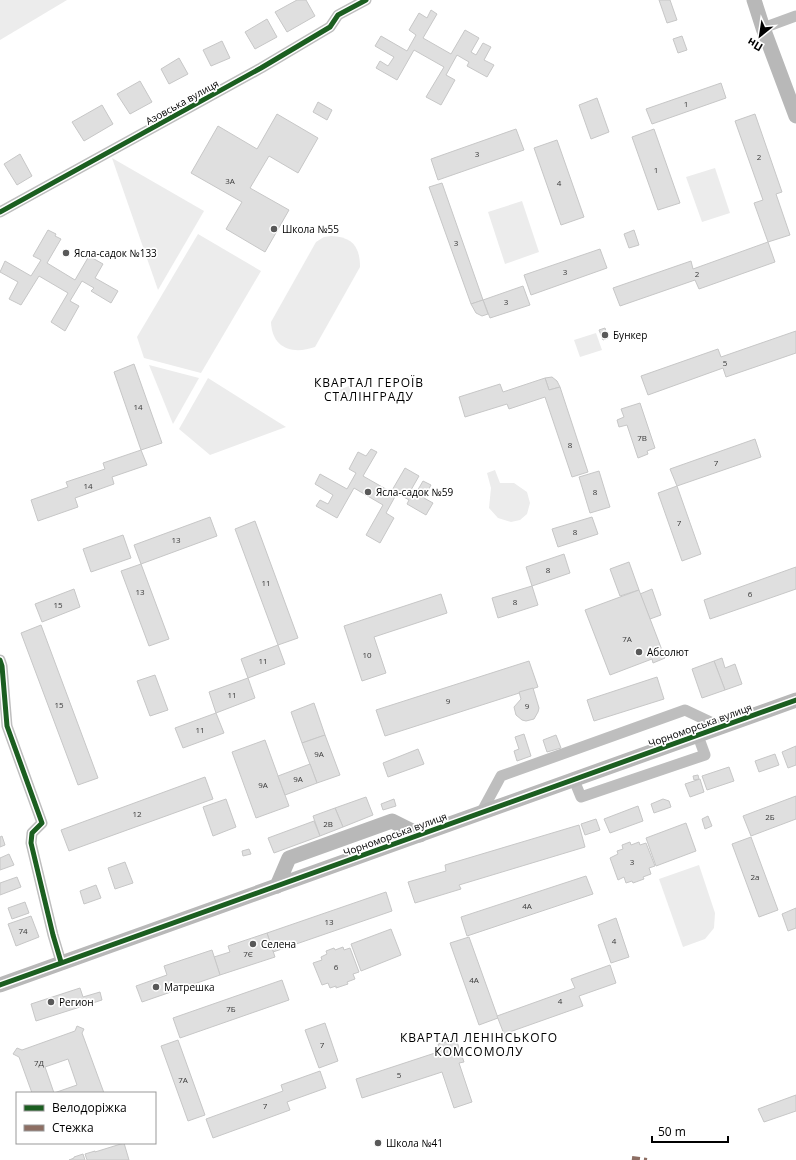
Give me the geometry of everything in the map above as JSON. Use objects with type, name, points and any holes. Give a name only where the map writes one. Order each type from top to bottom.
[{"type":"street","name":"Азовська вулиця","points":[[0,212],[261,68],[330,27],[338,16],[366,0]]},
{"type":"street","points":[[754,0],[796,116]]},
{"type":"street","points":[[763,28],[796,16]]},
{"type":"street","points":[[0,660],[2,666],[7,726],[42,823],[32,833],[32,843],[53,935],[61,962]]},
{"type":"street","name":"Чорноморська вулиця","points":[[0,984],[796,700]]},
{"type":"street","points":[[481,813],[501,776],[685,710],[721,727]]},
{"type":"street","points":[[574,780],[581,797],[705,755],[698,736]]},
{"type":"street","points":[[277,886],[289,858],[392,821],[420,835]]},
{"type":"shaded area","points":[[0,0],[67,0],[0,40]]},
{"type":"shaded area","points":[[112,158],[204,211],[158,290]]},
{"type":"shaded area","points":[[715,168],[730,213],[702,222],[686,177]]},
{"type":"shaded area","points":[[522,201],[539,252],[505,264],[488,212]]},
{"type":"shaded area","points":[[198,234],[261,271],[201,373],[144,358],[137,337]]},
{"type":"shaded area","points":[[331,236],[344,238],[353,244],[358,253],[360,267],[315,347],[299,350],[285,347],[275,338],[272,331],[271,322],[316,242],[324,237]]},
{"type":"shaded area","points":[[596,333],[602,350],[580,357],[574,340]]},
{"type":"shaded area","points":[[149,365],[199,378],[173,424]]},
{"type":"shaded area","points":[[208,378],[286,427],[210,455],[179,429]]},
{"type":"shaded area","points":[[349,386],[353,396],[338,402],[334,392]]},
{"type":"shaded area","points":[[495,470],[500,483],[514,483],[527,492],[530,503],[527,514],[520,520],[511,522],[498,518],[489,508],[491,488],[487,473]]},
{"type":"shaded area","points":[[699,865],[715,913],[714,928],[705,939],[683,947],[659,879]]},
{"type":"building","points":[[297,0],[306,0],[315,16],[287,32],[275,12]]},
{"type":"building","points":[[659,0],[670,0],[677,20],[667,23]]},
{"type":"building","points":[[431,10],[437,14],[423,38],[451,54],[465,30],[479,38],[471,52],[476,55],[483,43],[491,47],[484,60],[494,65],[487,77],[467,66],[469,62],[457,55],[446,75],[455,80],[441,105],[426,97],[444,67],[414,50],[397,80],[376,68],[380,61],[388,66],[394,57],[375,46],[381,36],[407,51],[416,35],[409,30],[419,13],[427,18]]},
{"type":"building","points":[[267,19],[277,37],[255,49],[245,32]]},
{"type":"building","points":[[682,36],[687,50],[678,53],[673,39]]},
{"type":"building","points":[[222,41],[230,58],[211,66],[203,50]]},
{"type":"building","points":[[179,58],[188,74],[169,84],[161,69]]},
{"type":"building","points":[[140,81],[152,102],[130,114],[117,94]]},
{"type":"building","points":[[721,83],[726,98],[652,124],[646,109]]},
{"type":"building","points":[[597,98],[609,132],[591,139],[579,105]]},
{"type":"building","points":[[318,102],[332,110],[327,120],[313,112]]},
{"type":"building","points":[[102,105],[113,124],[84,141],[72,122]]},
{"type":"building","points":[[277,114],[318,138],[298,173],[269,156],[250,188],[289,210],[265,252],[226,229],[242,202],[191,173],[218,126],[257,149]]},
{"type":"building","points":[[755,114],[782,192],[776,194],[790,235],[768,242],[754,203],[763,200],[735,121]]},
{"type":"building","points":[[516,129],[524,150],[438,180],[431,159]]},
{"type":"building","points":[[654,129],[680,203],[658,210],[632,137]]},
{"type":"building","points":[[557,140],[584,217],[561,225],[534,148]]},
{"type":"building","points":[[20,154],[32,176],[17,185],[4,164]]},
{"type":"building","points":[[442,183],[483,300],[471,304],[429,187]]},
{"type":"building","points":[[48,230],[56,234],[55,236],[61,239],[47,263],[75,280],[89,256],[103,264],[95,278],[118,291],[111,303],[91,291],[94,288],[82,281],[70,301],[79,306],[65,331],[51,322],[68,293],[39,276],[21,305],[9,299],[18,282],[0,272],[5,261],[31,276],[41,260],[33,256]]},
{"type":"building","points":[[634,230],[639,245],[629,248],[624,234]]},
{"type":"building","points":[[768,242],[775,262],[699,289],[695,280],[620,306],[613,288],[691,261],[693,269]]},
{"type":"building","points":[[600,249],[607,268],[531,295],[524,275]]},
{"type":"building","points":[[523,286],[530,305],[490,318],[483,300]]},
{"type":"building","points":[[483,300],[488,314],[482,316],[476,313],[471,304]]},
{"type":"building","points":[[605,328],[608,338],[603,340],[599,330]]},
{"type":"building","points":[[796,331],[796,353],[726,377],[723,368],[648,395],[641,376],[718,349],[721,357]]},
{"type":"building","points":[[134,364],[162,443],[141,450],[114,372]]},
{"type":"building","points":[[552,377],[557,381],[560,387],[549,390],[545,378]]},
{"type":"building","points":[[545,378],[549,390],[560,387],[588,472],[572,477],[545,397],[509,409],[507,404],[465,417],[459,397],[500,384],[503,392]]},
{"type":"building","points":[[640,403],[655,448],[647,451],[648,454],[638,458],[627,425],[619,427],[617,420],[624,417],[621,409]]},
{"type":"building","points":[[755,439],[761,457],[677,486],[670,469]]},
{"type":"building","points":[[371,449],[377,452],[363,476],[391,492],[405,468],[419,476],[411,490],[416,493],[423,481],[431,485],[424,498],[433,503],[426,515],[407,504],[409,500],[397,493],[386,513],[394,518],[380,543],[366,535],[383,505],[354,488],[337,518],[316,506],[320,500],[328,504],[333,495],[315,484],[320,474],[347,489],[356,473],[349,469],[358,452],[366,456]]},
{"type":"building","points":[[141,450],[147,465],[112,477],[114,484],[75,498],[78,507],[38,521],[31,500],[68,487],[66,482],[105,469],[103,463]]},
{"type":"building","points":[[599,471],[610,507],[590,513],[579,477]]},
{"type":"building","points":[[677,486],[701,554],[682,561],[658,493]]},
{"type":"building","points":[[210,517],[217,536],[141,564],[134,545]]},
{"type":"building","points":[[592,517],[598,534],[558,547],[552,529]]},
{"type":"building","points":[[255,521],[298,638],[278,645],[235,529]]},
{"type":"building","points":[[123,535],[131,558],[91,572],[83,549]]},
{"type":"building","points":[[564,554],[570,573],[532,586],[526,567]]},
{"type":"building","points":[[629,562],[639,590],[620,596],[610,569]]},
{"type":"building","points":[[141,564],[169,639],[149,646],[121,571]]},
{"type":"building","points":[[796,567],[796,589],[710,619],[704,600]]},
{"type":"building","points":[[532,586],[538,605],[498,618],[492,598]]},
{"type":"building","points":[[74,589],[80,607],[42,622],[35,604]]},
{"type":"building","points":[[652,589],[661,615],[650,619],[640,594]]},
{"type":"building","points":[[639,590],[665,658],[653,663],[652,659],[610,675],[585,610]]},
{"type":"building","points":[[441,594],[447,613],[374,637],[386,673],[362,681],[344,626]]},
{"type":"building","points":[[41,625],[98,778],[78,785],[21,633]]},
{"type":"building","points":[[278,645],[285,664],[248,678],[241,659]]},
{"type":"building","points":[[722,658],[725,668],[735,664],[742,684],[725,690],[714,661]]},
{"type":"building","points":[[529,661],[538,687],[385,736],[376,710]]},
{"type":"building","points":[[714,661],[725,690],[702,698],[692,669]]},
{"type":"building","points":[[155,675],[168,710],[150,716],[137,681]]},
{"type":"building","points":[[657,677],[664,699],[594,721],[587,700]]},
{"type":"building","points":[[248,678],[255,698],[216,713],[209,692]]},
{"type":"building","points":[[533,688],[539,708],[538,712],[534,719],[526,721],[522,720],[516,715],[514,707],[521,699],[519,692]]},
{"type":"building","points":[[314,703],[325,735],[302,743],[291,712]]},
{"type":"building","points":[[216,713],[224,733],[183,748],[175,728]]},
{"type":"building","points":[[524,734],[531,756],[517,761],[514,751],[519,749],[515,737]]},
{"type":"building","points":[[325,735],[340,775],[317,783],[302,743]]},
{"type":"building","points":[[556,735],[561,748],[547,752],[543,740]]},
{"type":"building","points":[[265,740],[289,806],[256,818],[232,752]]},
{"type":"building","points":[[796,746],[796,765],[788,768],[782,752]]},
{"type":"building","points":[[418,749],[424,764],[388,777],[383,763]]},
{"type":"building","points":[[775,754],[779,765],[759,772],[755,761]]},
{"type":"building","points":[[310,764],[317,783],[285,795],[278,776]]},
{"type":"building","points":[[729,767],[734,781],[707,790],[702,776]]},
{"type":"building","points":[[698,775],[699,779],[694,780],[693,776]]},
{"type":"building","points":[[205,777],[213,799],[69,851],[61,830]]},
{"type":"building","points":[[700,779],[704,792],[690,797],[685,784]]},
{"type":"building","points":[[796,796],[796,819],[751,836],[743,816]]},
{"type":"building","points":[[366,797],[373,815],[343,827],[335,808]]},
{"type":"building","points":[[226,799],[236,827],[213,836],[203,807]]},
{"type":"building","points":[[394,799],[396,806],[383,810],[381,804]]},
{"type":"building","points":[[663,799],[669,801],[671,807],[654,813],[651,804]]},
{"type":"building","points":[[638,806],[643,821],[610,833],[604,819]]},
{"type":"building","points":[[335,808],[343,827],[320,836],[313,816]]},
{"type":"building","points":[[708,816],[712,826],[705,829],[702,819]]},
{"type":"building","points":[[596,819],[600,830],[585,835],[581,824]]},
{"type":"building","points":[[314,821],[320,836],[274,853],[268,838]]},
{"type":"building","points":[[686,823],[696,851],[656,866],[646,838]]},
{"type":"building","points":[[579,825],[585,847],[459,885],[461,889],[415,903],[408,882],[446,871],[445,865]]},
{"type":"building","points":[[2,836],[5,845],[0,847],[0,837]]},
{"type":"building","points":[[751,837],[778,910],[759,917],[732,844]]},
{"type":"building","points":[[630,842],[631,845],[639,842],[640,845],[646,843],[655,866],[649,868],[651,874],[643,877],[644,879],[633,883],[632,881],[626,883],[624,877],[618,880],[610,858],[618,854],[617,851],[623,849],[622,845]]},
{"type":"building","points":[[249,849],[251,854],[243,856],[242,851]]},
{"type":"building","points":[[9,854],[14,865],[0,870],[0,858]]},
{"type":"building","points":[[125,862],[133,883],[115,889],[108,868]]},
{"type":"building","points":[[586,876],[593,894],[467,936],[461,917]]},
{"type":"building","points":[[17,877],[21,887],[0,895],[0,883]]},
{"type":"building","points":[[96,885],[101,898],[84,904],[80,891]]},
{"type":"building","points":[[386,892],[392,911],[273,952],[267,933]]},
{"type":"building","points":[[25,902],[29,913],[12,919],[8,908]]},
{"type":"building","points":[[796,908],[796,928],[788,931],[782,914]]},
{"type":"building","points":[[31,916],[39,937],[16,946],[8,924]]},
{"type":"building","points":[[616,918],[629,957],[611,963],[598,925]]},
{"type":"building","points":[[391,929],[401,955],[361,971],[351,944]]},
{"type":"building","points":[[267,933],[275,957],[220,975],[214,957],[230,952],[228,946]]},
{"type":"building","points":[[469,937],[498,1018],[479,1025],[450,943]]},
{"type":"building","points":[[343,947],[344,950],[350,948],[359,972],[353,974],[355,979],[347,982],[348,984],[336,988],[336,986],[330,988],[328,983],[322,985],[313,963],[322,960],[321,957],[327,954],[326,951]]},
{"type":"building","points":[[212,950],[220,975],[142,1002],[136,986],[167,975],[164,966]]},
{"type":"building","points":[[610,965],[616,983],[579,996],[583,1006],[504,1034],[497,1016],[575,988],[571,979]]},
{"type":"building","points":[[282,980],[289,1000],[180,1038],[173,1018]]},
{"type":"building","points":[[80,988],[83,997],[100,992],[102,1000],[36,1021],[31,1004]]},
{"type":"building","points":[[325,1023],[338,1061],[319,1068],[305,1030]]},
{"type":"building","points":[[77,1026],[84,1029],[82,1033],[104,1092],[57,1092],[77,1085],[68,1059],[45,1067],[54,1092],[32,1092],[19,1057],[13,1054],[17,1048],[22,1050],[75,1031]]},
{"type":"building","points":[[456,1039],[464,1062],[459,1063],[472,1102],[454,1108],[442,1072],[362,1098],[356,1079],[438,1052],[436,1047],[439,1046],[438,1044]]},
{"type":"building","points":[[178,1040],[205,1115],[188,1121],[161,1046]]},
{"type":"building","points":[[320,1071],[326,1088],[287,1102],[290,1110],[213,1138],[206,1119],[283,1091],[281,1085]]},
{"type":"building","points":[[796,1095],[796,1111],[764,1122],[758,1109]]},
{"type":"building","points":[[124,1144],[129,1160],[87,1160],[85,1154]]},
{"type":"building","points":[[83,1154],[85,1160],[69,1160],[74,1157]]},
{"type":"marked path","points":[[632,1158],[647,1160]]},
{"type":"cycle path","points":[[0,212],[261,68],[330,27],[338,15],[366,0]]},
{"type":"cycle path","points":[[0,660],[2,666],[7,726],[42,823],[32,833],[31,843],[61,962]]},
{"type":"cycle path","points":[[0,985],[796,700]]},
{"type":"place","name":"Школа №55","points":[[274,229]]},
{"type":"place","name":"Ясла-садок №133","points":[[66,253]]},
{"type":"place","name":"Бункер","points":[[605,335]]},
{"type":"place","name":"Ясла-садок №59","points":[[368,492]]},
{"type":"place","name":"Абсолют","points":[[639,652]]},
{"type":"place","name":"Селена","points":[[253,944]]},
{"type":"place","name":"Матрешка","points":[[156,987]]},
{"type":"place","name":"Регион","points":[[51,1002]]},
{"type":"place","name":"Школа №41","points":[[378,1143]]},
{"type":"district","name":"КВАРТАЛ ГЕРОЇВ СТАЛІНГРАДУ","points":[[369,390]]},
{"type":"district","name":"КВАРТАЛ ЛЕНІНСЬКОГО КОМСОМОЛУ","points":[[479,1045]]}]
